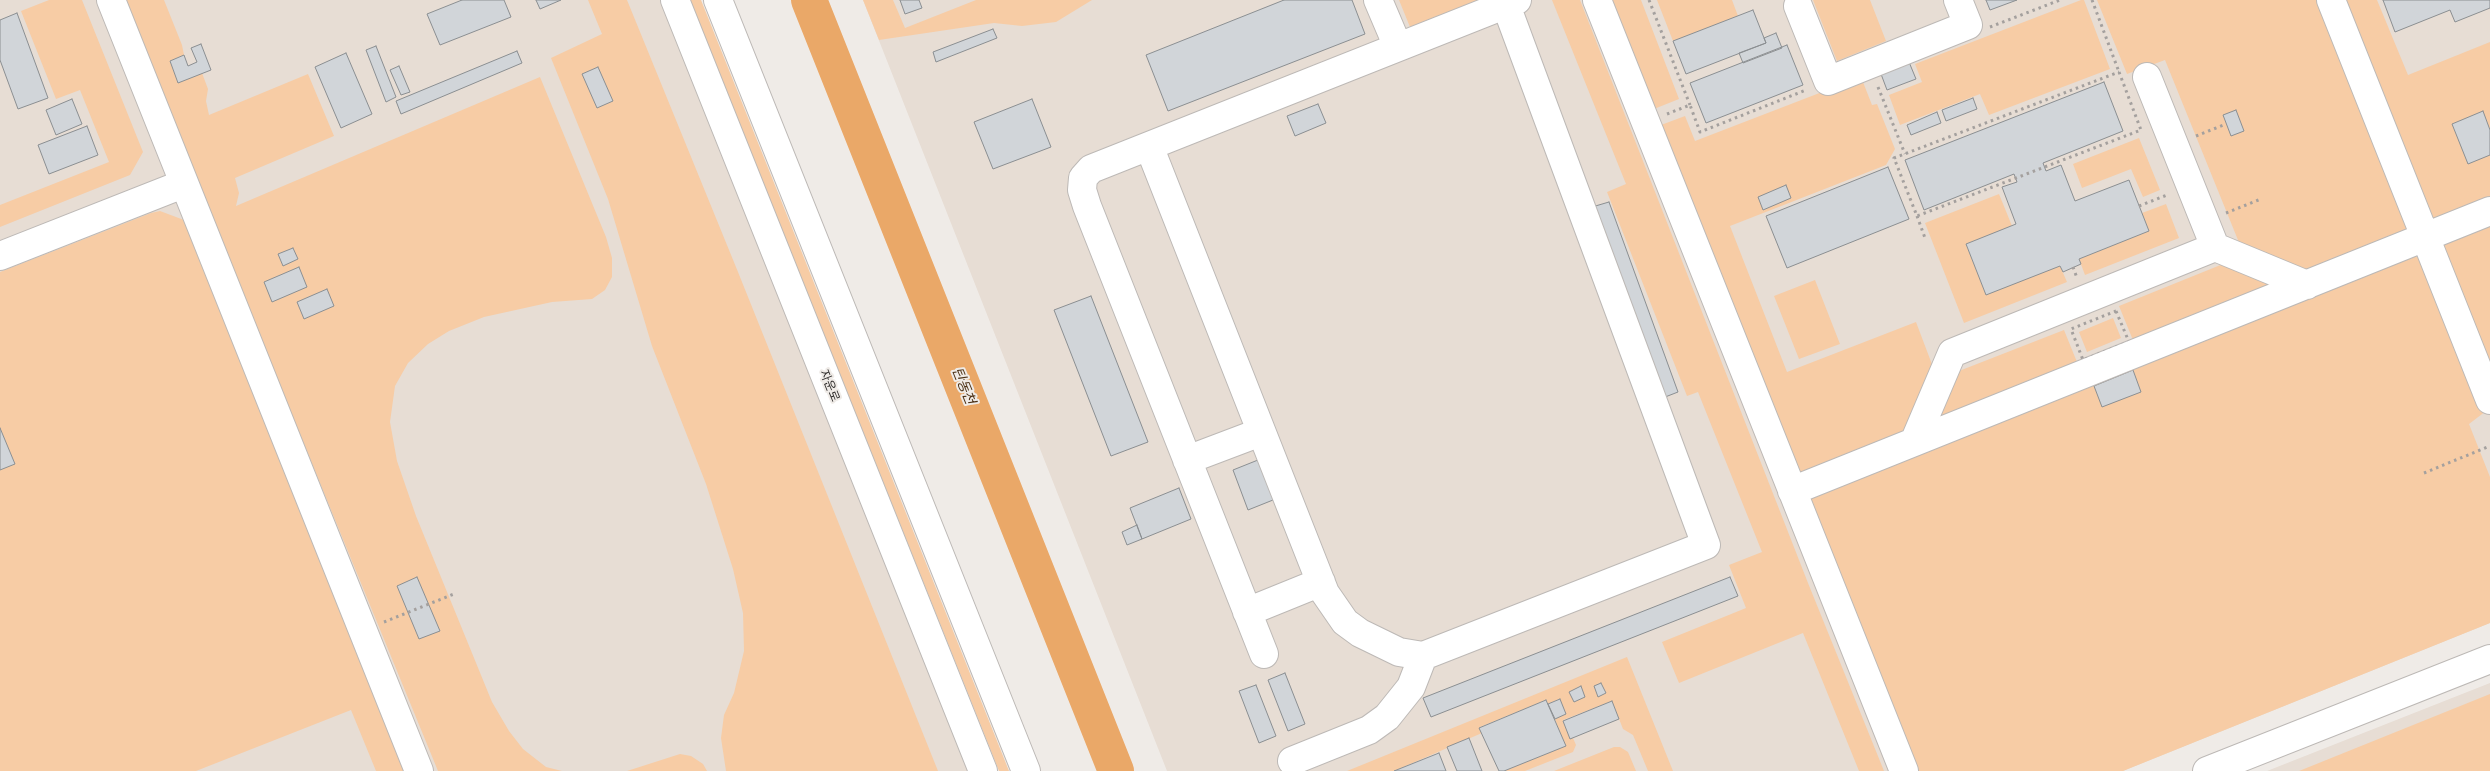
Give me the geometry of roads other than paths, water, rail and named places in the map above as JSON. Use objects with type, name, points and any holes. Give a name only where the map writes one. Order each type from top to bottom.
[{"type":"street","points":[[111,0],[419,771]]},
{"type":"street","name":"자운로","points":[[675,0],[983,771]]},
{"type":"street","points":[[718,0],[1026,771]]},
{"type":"street","points":[[1597,0],[1904,771]]},
{"type":"street","points":[[1798,6],[1828,81],[1968,25],[1958,0]]},
{"type":"street","points":[[2331,0],[2490,400]]},
{"type":"street","points":[[1369,2],[1398,47]]},
{"type":"street","points":[[1149,146],[1321,582],[1334,607],[1346,622],[1360,633],[1398,652],[1424,656],[1706,546],[1511,2],[1149,146],[1092,169],[1083,178],[1082,190],[1264,654]]},
{"type":"street","points":[[2147,77],[2215,247]]},
{"type":"street","points":[[0,256],[183,184]]},
{"type":"street","points":[[1792,491],[1915,440],[2490,211]]},
{"type":"street","points":[[1915,440],[1952,353],[2215,247],[2307,285]]},
{"type":"street","points":[[1187,460],[1261,432]]},
{"type":"street","points":[[1247,612],[1321,582]]},
{"type":"street","points":[[1292,761],[1368,730],[1387,717],[1411,687],[1424,656]]},
{"type":"street","points":[[2207,771],[2490,659]]},
{"type":"waterway","name":"탄동천","points":[[809,0],[1116,771]]}]
